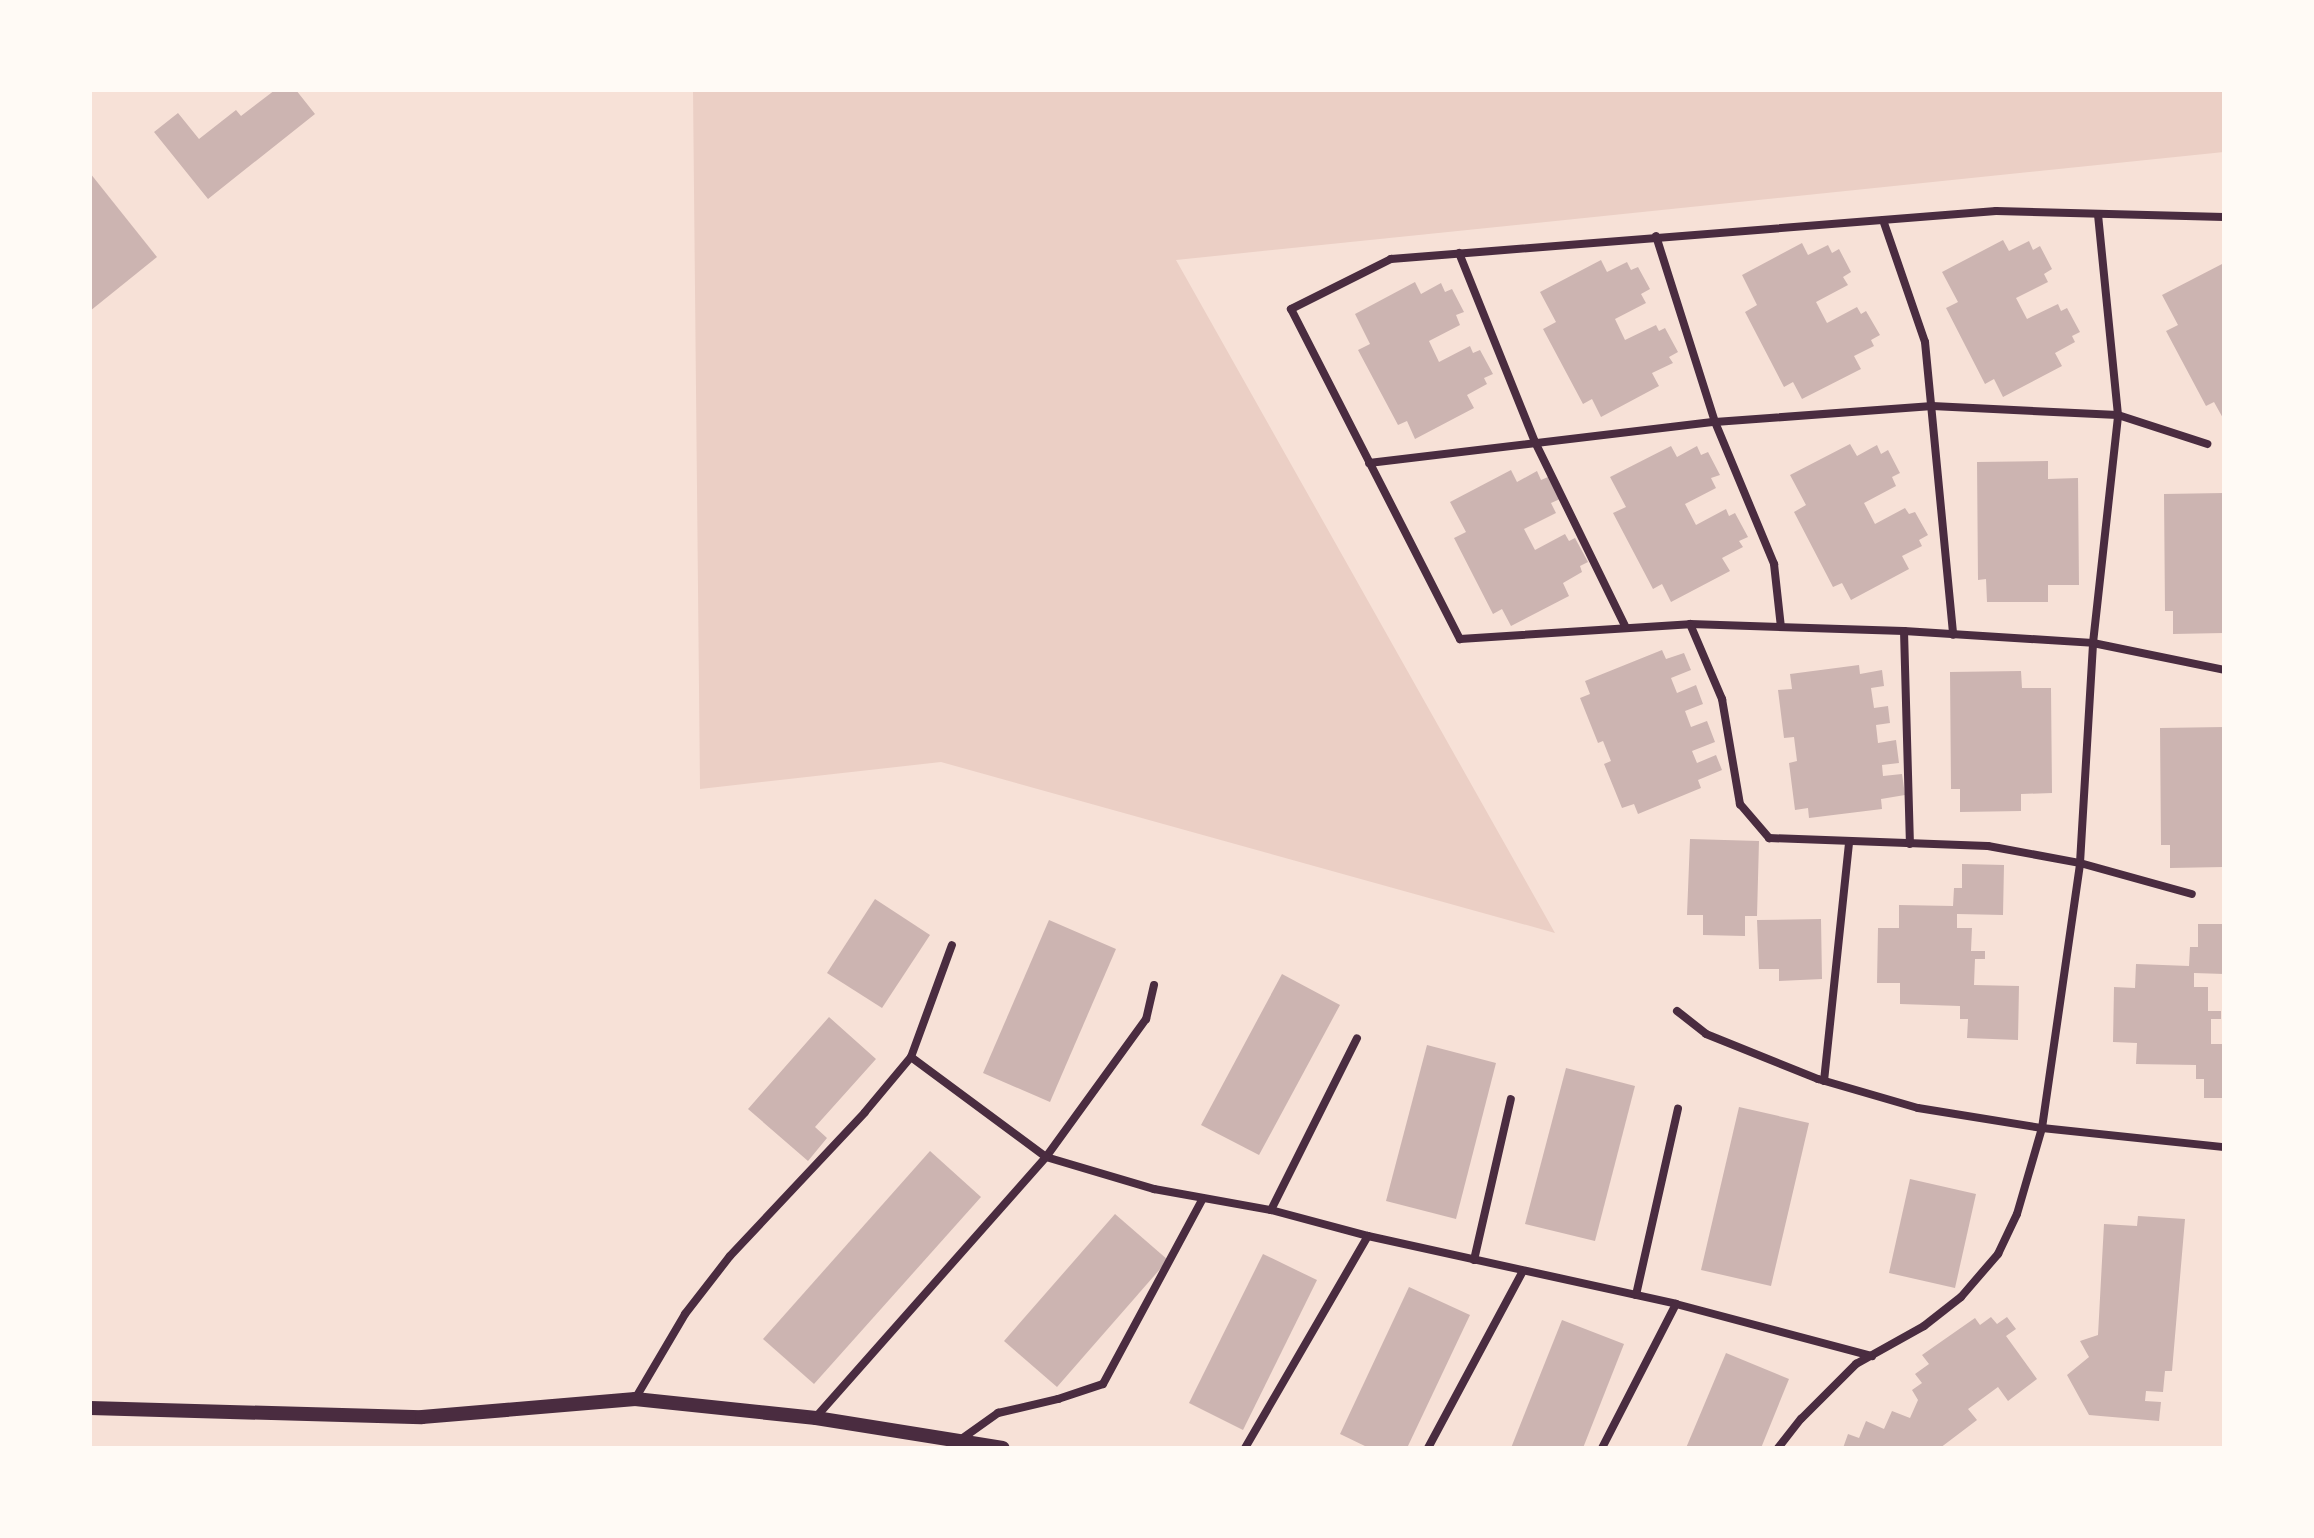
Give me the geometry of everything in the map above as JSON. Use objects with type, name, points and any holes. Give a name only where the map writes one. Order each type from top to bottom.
[{"type":"street","points":[[2224,217],[1996,211],[1391,259],[1291,309],[1460,639],[1690,624],[1904,631],[2093,643],[2224,670]]},
{"type":"street","points":[[1778,1448],[1835,1383],[1856,1364],[1924,1326],[1961,1297],[1998,1254],[2017,1214],[2042,1128],[2080,863],[2093,643],[2118,415],[2098,214]]},
{"type":"street","points":[[1883,220],[1925,342],[1953,635]]},
{"type":"street","points":[[1656,236],[1715,422],[1774,564],[1781,627]]},
{"type":"street","points":[[1459,253],[1535,442],[1626,628]]},
{"type":"street","points":[[1369,463],[1715,422],[1932,406],[2118,415],[2207,444]]},
{"type":"street","points":[[1690,624],[1722,699],[1740,804],[1769,838],[1988,846],[2080,863],[2192,894]]},
{"type":"street","points":[[1904,631],[1910,844]]},
{"type":"street","points":[[1824,1081],[1849,842]]},
{"type":"street","points":[[635,1399],[685,1314],[730,1256],[835,1145],[911,1057],[952,945]]},
{"type":"street","points":[[816,1418],[989,1218],[1046,1157],[1146,1019],[1154,985]]},
{"type":"street","points":[[1677,1011],[1706,1034],[1824,1081],[1918,1108],[2042,1128],[2224,1147]]},
{"type":"street","points":[[1271,1210],[1357,1038]]},
{"type":"street","points":[[911,1057],[1046,1157],[1154,1189],[1271,1210],[1368,1236],[1676,1304],[1873,1356]]},
{"type":"street","points":[[1474,1260],[1511,1099]]},
{"type":"street","points":[[1636,1295],[1678,1109]]},
{"type":"street","points":[[959,1442],[998,1413],[1103,1384],[1203,1198]]},
{"type":"street","points":[[1245,1448],[1368,1236]]},
{"type":"street","points":[[1428,1448],[1523,1271]]},
{"type":"street","points":[[1602,1448],[1676,1304]]},
{"type":"street","points":[[90,1408],[422,1417],[635,1399],[816,1418],[1003,1448]]},
{"type":"shaded area","points":[[693,90],[2224,90],[2224,152],[1176,260],[1555,933],[941,762],[700,789]]},
{"type":"building","points":[[275,90],[296,90],[315,114],[208,199],[154,132],[178,113],[199,139],[236,110],[241,116]]},
{"type":"building","points":[[90,173],[157,257],[90,311]]},
{"type":"building","points":[[2003,240],[2009,251],[2029,241],[2033,250],[2040,246],[2052,269],[2044,274],[2048,282],[2016,298],[2027,319],[2058,304],[2061,311],[2067,308],[2080,332],[2072,336],[2075,342],[2055,353],[2062,366],[2003,397],[1994,379],[1985,384],[1946,308],[1958,302],[1942,272]]},
{"type":"building","points":[[1802,243],[1808,255],[1828,245],[1832,253],[1839,249],[1851,272],[1843,277],[1848,285],[1816,302],[1827,323],[1857,307],[1861,314],[1866,311],[1880,335],[1871,340],[1874,346],[1854,356],[1861,369],[1802,399],[1793,382],[1784,387],[1745,312],[1757,305],[1742,275]]},
{"type":"building","points":[[1601,260],[1607,272],[1627,262],[1631,270],[1638,267],[1650,289],[1641,294],[1646,303],[1615,319],[1625,340],[1656,325],[1659,331],[1665,328],[1678,352],[1669,357],[1673,363],[1652,373],[1659,386],[1601,417],[1592,399],[1583,404],[1543,329],[1556,322],[1540,292]]},
{"type":"building","points":[[2224,263],[2224,420],[2214,402],[2206,406],[2166,331],[2178,325],[2162,295]]},
{"type":"building","points":[[1415,282],[1421,294],[1441,283],[1445,292],[1452,289],[1464,312],[1456,315],[1460,325],[1429,341],[1439,362],[1470,346],[1473,353],[1480,350],[1493,374],[1484,378],[1487,384],[1467,395],[1474,408],[1415,439],[1407,421],[1398,425],[1358,350],[1370,344],[1355,314]]},
{"type":"building","points":[[1850,444],[1857,456],[1877,445],[1881,454],[1888,450],[1900,473],[1892,477],[1896,486],[1864,503],[1875,524],[1905,508],[1909,514],[1915,512],[1928,535],[1919,540],[1922,546],[1902,556],[1909,569],[1851,600],[1842,583],[1833,587],[1794,512],[1806,505],[1790,475]]},
{"type":"building","points":[[1671,446],[1677,457],[1697,446],[1701,455],[1708,452],[1720,475],[1711,478],[1716,488],[1685,504],[1696,525],[1726,509],[1729,516],[1735,513],[1748,537],[1739,541],[1743,547],[1722,558],[1730,571],[1671,602],[1662,584],[1653,589],[1613,513],[1626,507],[1610,477]]},
{"type":"building","points":[[2048,461],[2048,479],[2078,478],[2079,585],[2048,585],[2048,602],[1987,602],[1986,579],[1978,580],[1977,462]]},
{"type":"building","points":[[1511,470],[1517,482],[1537,471],[1541,480],[1548,477],[1560,499],[1551,503],[1556,513],[1524,529],[1535,550],[1565,534],[1569,541],[1575,538],[1588,562],[1580,566],[1582,572],[1563,583],[1569,596],[1511,626],[1502,609],[1493,614],[1454,538],[1466,532],[1450,502]]},
{"type":"building","points":[[2224,493],[2224,633],[2173,634],[2173,611],[2165,611],[2164,494]]},
{"type":"building","points":[[1662,650],[1666,659],[1684,653],[1691,670],[1671,678],[1677,693],[1696,685],[1703,704],[1685,711],[1691,727],[1707,721],[1715,742],[1692,751],[1697,763],[1716,755],[1722,770],[1698,780],[1701,788],[1638,814],[1634,804],[1622,808],[1604,764],[1611,761],[1603,741],[1598,743],[1580,698],[1590,694],[1585,681]]},
{"type":"building","points":[[1859,665],[1860,674],[1882,670],[1884,686],[1871,688],[1874,708],[1888,706],[1890,723],[1876,725],[1878,743],[1896,740],[1899,763],[1882,765],[1883,776],[1902,774],[1905,795],[1881,799],[1882,809],[1809,818],[1808,808],[1795,810],[1789,763],[1797,761],[1794,737],[1784,738],[1778,690],[1792,689],[1790,674]]},
{"type":"building","points":[[2021,671],[2022,688],[2051,688],[2052,793],[2021,794],[2021,811],[1960,812],[1960,789],[1951,789],[1950,672]]},
{"type":"building","points":[[2224,727],[2224,867],[2170,868],[2170,845],[2161,845],[2160,728]]},
{"type":"building","points":[[1690,839],[1759,841],[1757,916],[1745,916],[1745,936],[1703,935],[1703,915],[1687,915]]},
{"type":"building","points":[[1962,864],[2004,865],[2003,915],[1957,914],[1957,928],[1972,928],[1971,951],[1985,951],[1985,959],[1975,959],[1974,985],[2019,986],[2018,1040],[1967,1038],[1968,1019],[1960,1019],[1960,1006],[1900,1004],[1900,983],[1877,983],[1878,928],[1899,928],[1899,905],[1953,906],[1954,888],[1962,888]]},
{"type":"building","points":[[875,899],[930,935],[882,1008],[827,973]]},
{"type":"building","points":[[1821,919],[1822,979],[1779,981],[1779,969],[1759,969],[1757,920]]},
{"type":"building","points":[[1049,920],[1116,949],[1050,1102],[983,1073]]},
{"type":"building","points":[[2198,924],[2224,924],[2224,974],[2194,973],[2194,987],[2208,987],[2208,1011],[2221,1011],[2221,1019],[2211,1019],[2211,1044],[2224,1044],[2224,1098],[2204,1098],[2204,1079],[2196,1079],[2196,1065],[2136,1064],[2137,1043],[2113,1042],[2114,987],[2135,988],[2136,964],[2189,966],[2190,947],[2198,947]]},
{"type":"building","points":[[1282,974],[1340,1005],[1259,1155],[1201,1125]]},
{"type":"building","points":[[829,1017],[876,1059],[815,1127],[827,1138],[808,1161],[748,1109]]},
{"type":"building","points":[[1427,1045],[1496,1063],[1456,1219],[1386,1201]]},
{"type":"building","points":[[1566,1068],[1635,1086],[1595,1241],[1525,1224]]},
{"type":"building","points":[[1739,1107],[1809,1123],[1771,1286],[1701,1270]]},
{"type":"building","points":[[930,1151],[981,1197],[814,1384],[763,1339]]},
{"type":"building","points":[[1910,1179],[1976,1194],[1955,1288],[1889,1273]]},
{"type":"building","points":[[1115,1214],[1168,1260],[1057,1387],[1004,1341]]},
{"type":"building","points":[[2138,1216],[2185,1219],[2172,1371],[2165,1371],[2163,1392],[2146,1391],[2145,1401],[2161,1402],[2159,1421],[2089,1415],[2067,1375],[2089,1357],[2080,1341],[2098,1335],[2104,1224],[2137,1226]]},
{"type":"building","points":[[1263,1254],[1317,1280],[1243,1430],[1189,1403]]},
{"type":"building","points":[[1409,1287],[1470,1315],[1407,1448],[1369,1448],[1340,1434]]},
{"type":"building","points":[[1991,1317],[1997,1324],[2007,1317],[2016,1329],[2006,1336],[2037,1379],[2008,1401],[1998,1387],[1968,1409],[1977,1420],[1940,1448],[1843,1448],[1848,1434],[1859,1438],[1866,1421],[1884,1429],[1892,1411],[1910,1418],[1918,1400],[1912,1390],[1922,1383],[1915,1374],[1929,1364],[1922,1355],[1975,1318],[1980,1325]]},
{"type":"building","points":[[1562,1320],[1624,1344],[1583,1448],[1511,1448]]},
{"type":"building","points":[[1726,1353],[1789,1379],[1761,1448],[1686,1448]]}]
